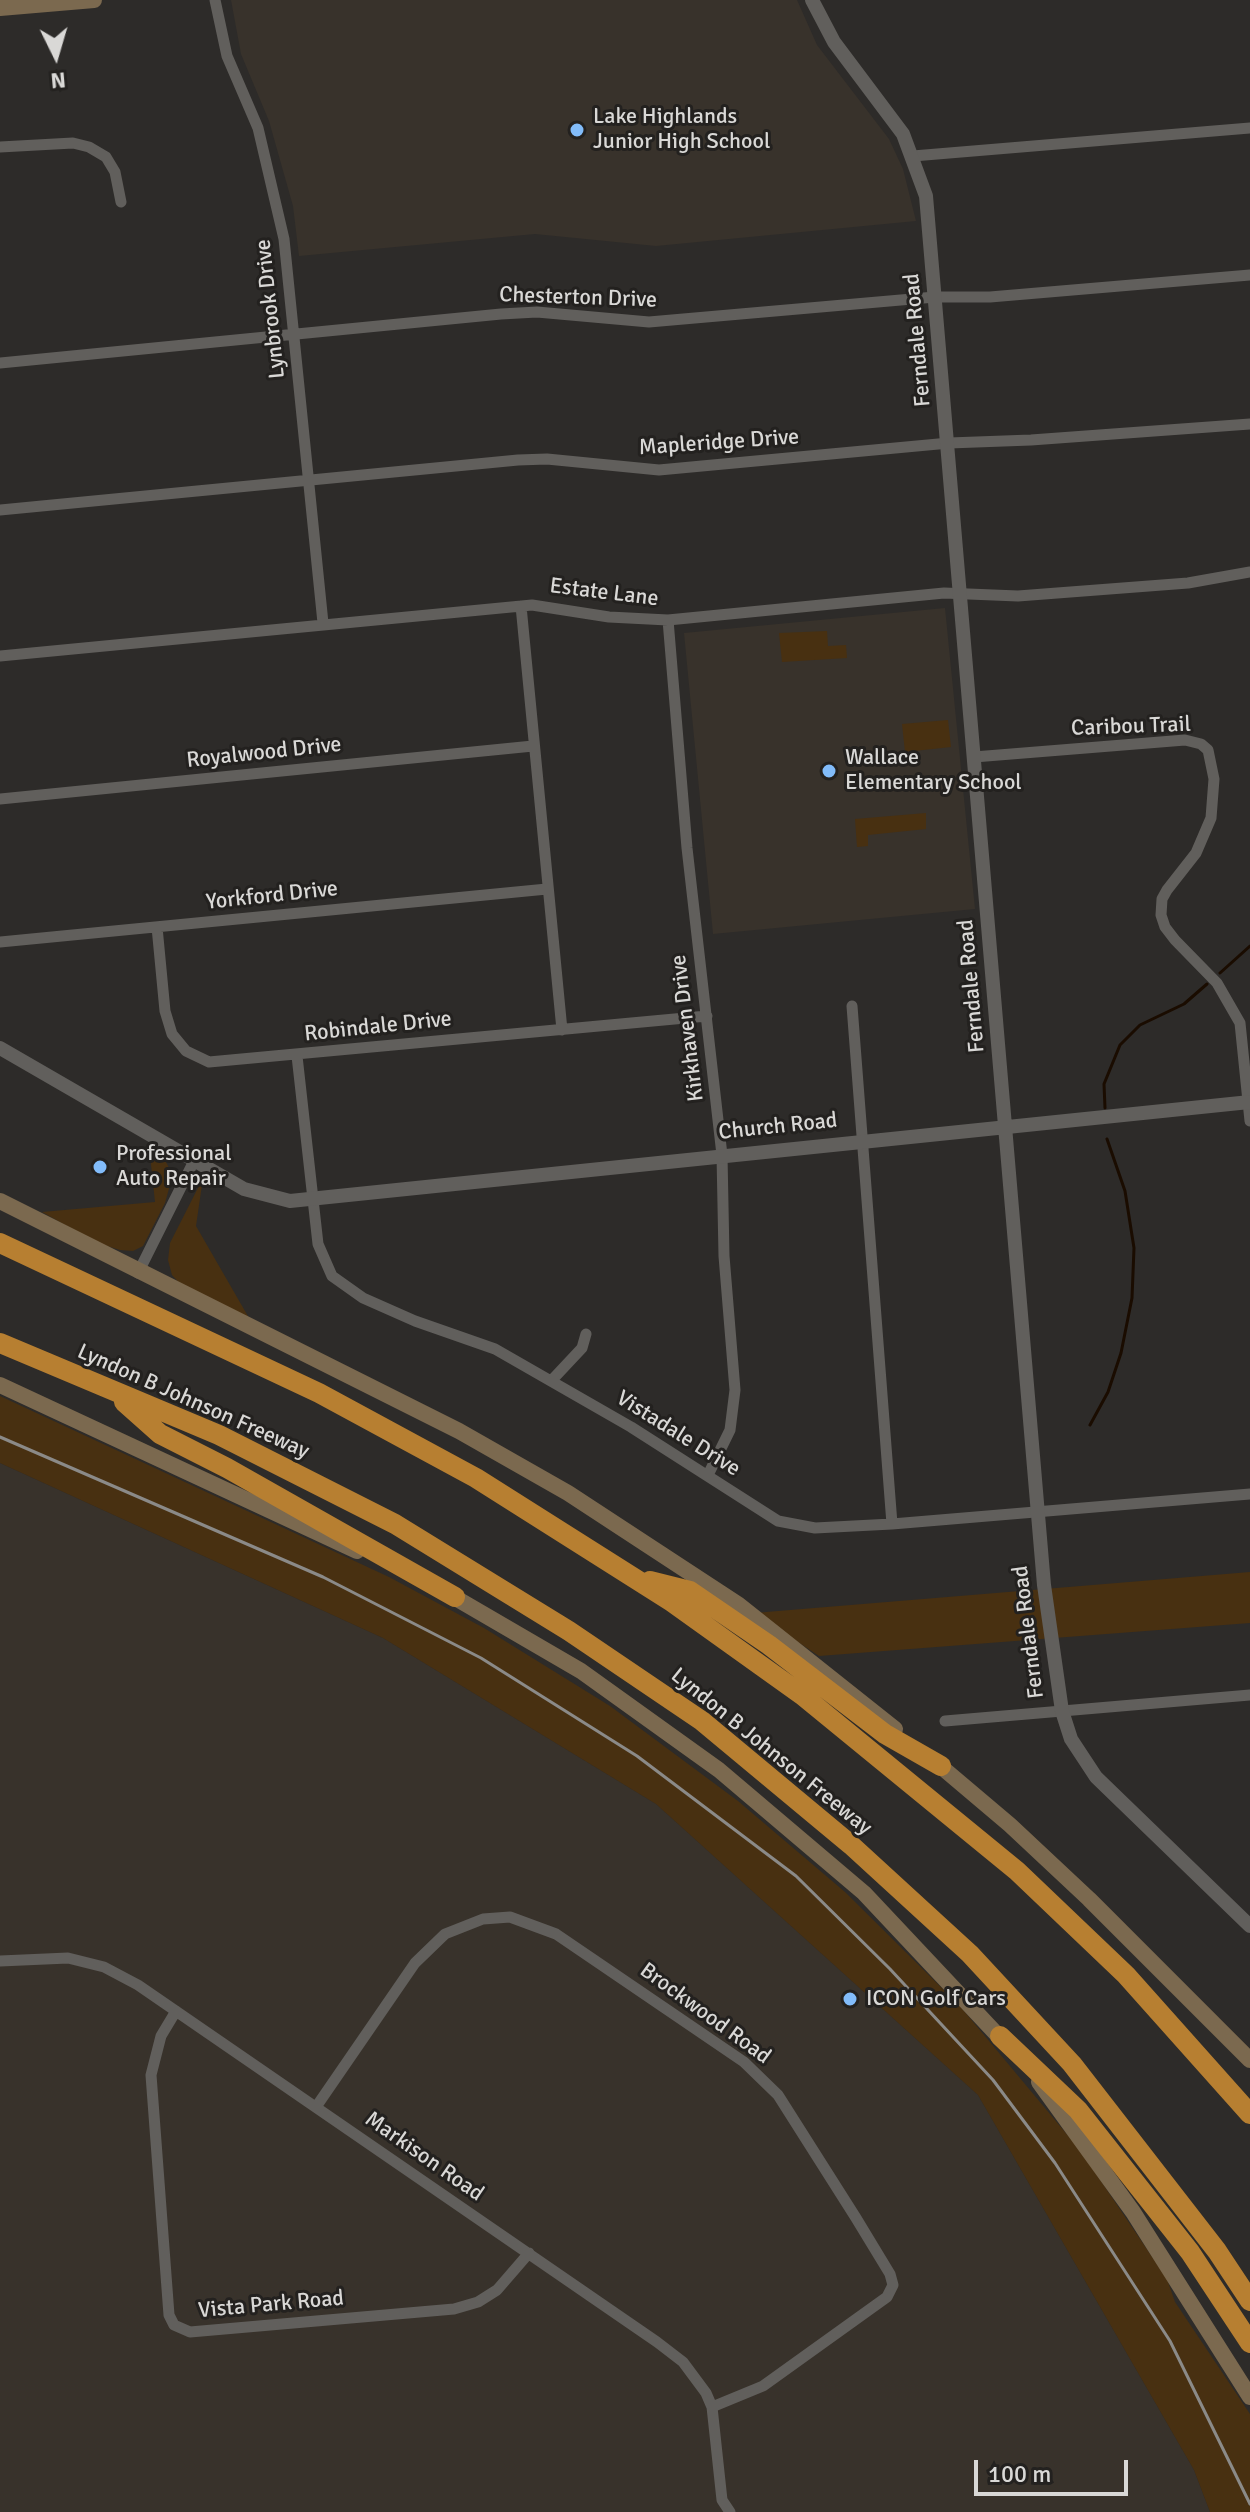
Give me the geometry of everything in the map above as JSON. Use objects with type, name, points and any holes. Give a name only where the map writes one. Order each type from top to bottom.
[{"type":"highway","points":[[0,1243],[319,1393],[476,1478],[637,1577],[802,1695],[1017,1871],[1126,1975],[1250,2114]]},
{"type":"highway","name":"Lyndon B Johnson Freeway","points":[[0,1343],[219,1435],[395,1524],[569,1631],[702,1721],[851,1845],[970,1954],[1072,2064],[1188,2213],[1250,2301]]},
{"type":"highway","points":[[112,1391],[160,1434],[227,1468],[455,1597]]},
{"type":"highway","points":[[637,1577],[690,1591],[769,1645],[885,1734],[941,1766]]},
{"type":"highway","points":[[1000,2036],[1078,2110],[1190,2252],[1250,2343]]},
{"type":"main road","points":[[0,8],[94,0]]},
{"type":"main road","points":[[0,1201],[138,1273],[459,1431],[568,1493],[739,1605],[941,1766],[1089,1899],[1250,2060]]},
{"type":"main road","points":[[0,1385],[455,1597],[581,1671],[719,1770],[864,1893],[1000,2036],[1051,2099],[1133,2212],[1250,2397]]},
{"type":"street","name":"Lynbrook Drive","points":[[215,0],[227,56],[258,128],[278,206],[295,334],[323,623]]},
{"type":"street","name":"Ferndale Road","points":[[812,0],[834,42],[890,113],[913,156],[926,196],[1038,1512],[1054,1675],[1062,1711],[1071,1739],[1096,1777],[1250,1926]]},
{"type":"street","points":[[913,156],[1250,128]]},
{"type":"street","points":[[0,147],[73,143],[89,147],[106,157],[115,172],[121,202]]},
{"type":"street","name":"Chesterton Drive","points":[[0,363],[537,312],[649,322],[935,297],[990,297],[1250,275]]},
{"type":"street","name":"Mapleridge Drive","points":[[0,510],[547,459],[659,470],[949,443],[1250,424]]},
{"type":"street","name":"Estate Lane","points":[[0,656],[521,606],[668,620],[944,593],[1018,596],[1188,583],[1250,572]]},
{"type":"street","points":[[521,606],[562,1030]]},
{"type":"street","name":"Kirkhaven Drive","points":[[668,620],[687,848],[722,1155],[724,1256],[735,1403],[730,1430],[708,1475]]},
{"type":"street","name":"Caribou Trail","points":[[974,757],[1185,740],[1201,744],[1208,750],[1214,779],[1211,818],[1196,853],[1162,899],[1161,915],[1165,927],[1217,983],[1233,1007],[1243,1036],[1250,1121]]},
{"type":"street","name":"Royalwood Drive","points":[[0,799],[533,746]]},
{"type":"street","name":"Yorkford Drive","points":[[0,942],[547,889]]},
{"type":"street","name":"Robindale Drive","points":[[157,927],[165,1011],[172,1034],[186,1051],[209,1062],[707,1016]]},
{"type":"street","points":[[852,1006],[892,1524]]},
{"type":"street","name":"Church Road","points":[[0,1048],[194,1161],[258,1194],[290,1201],[1249,1102]]},
{"type":"street","name":"Vistadale Drive","points":[[297,1056],[312,1201],[322,1261],[332,1276],[348,1289],[415,1321],[483,1343],[552,1380],[778,1521],[796,1527],[892,1524],[1250,1494]]},
{"type":"street","points":[[138,1273],[194,1161]]},
{"type":"street","points":[[552,1380],[582,1348],[586,1334]]},
{"type":"street","points":[[945,1721],[1250,1695]]},
{"type":"street","name":"Brockwood Road","points":[[316,2107],[415,1963],[445,1934],[483,1919],[510,1917],[556,1934],[744,2062],[778,2095],[877,2251],[893,2285],[887,2297],[763,2386],[712,2407]]},
{"type":"street","name":"Markison Road","points":[[0,1961],[49,1956],[93,1964],[138,1985],[683,2362],[700,2382],[712,2407],[720,2506],[730,2512]]},
{"type":"street","name":"Vista Park Road","points":[[176,2011],[161,2036],[151,2075],[169,2315],[174,2325],[190,2332],[454,2309],[478,2302],[497,2290],[529,2253]]},
{"type":"shaded area","name":"Lake Highlands Junior High School","points":[[231,0],[797,0],[817,45],[889,139],[903,169],[916,221],[656,246],[535,234],[299,256],[293,206],[269,121],[241,54]]},
{"type":"shaded area","name":"Wallace Elementary School","points":[[945,608],[975,909],[713,934],[684,633]]},
{"type":"shaded area","points":[[827,631],[828,646],[846,645],[847,658],[782,662],[779,633]]},
{"type":"shaded area","points":[[948,720],[951,747],[905,752],[902,724]]},
{"type":"shaded area","points":[[926,813],[926,829],[868,835],[868,846],[857,847],[855,819]]},
{"type":"shaded area","points":[[150,1155],[166,1162],[170,1170],[170,1185],[165,1203],[143,1246],[133,1251],[97,1243],[42,1212],[155,1202]]},
{"type":"shaded area","points":[[203,1178],[196,1226],[249,1318],[181,1285],[172,1275],[168,1260],[170,1243]]},
{"type":"shaded area","points":[[0,1396],[389,1577],[484,1628],[610,1706],[738,1801],[845,1892],[959,2005],[1080,2150],[1167,2279],[1175,2302],[1250,2414],[1250,2512],[1210,2512],[1194,2470],[978,2095],[656,1804],[383,1638],[0,1463]]},
{"type":"shaded area","points":[[0,1463],[383,1638],[656,1804],[978,2095],[1194,2470],[1210,2512],[0,2512]]},
{"type":"shaded area","points":[[1250,1572],[1250,1623],[819,1656],[754,1613]]},
{"type":"waterway","points":[[1220,973],[1250,946]]},
{"type":"waterway","points":[[1105,1108],[1104,1084],[1120,1045],[1140,1025],[1184,1004],[1207,984]]},
{"type":"waterway","points":[[1090,1425],[1108,1392],[1121,1353],[1132,1298],[1134,1248],[1125,1191],[1107,1139]]},
{"type":"railway","points":[[0,1437],[323,1577],[481,1658],[637,1756],[796,1876],[890,1969],[993,2080],[1055,2163],[1170,2341],[1250,2504]]},
{"type":"place","name":"Lake Highlands Junior High School","points":[[577,130]]},
{"type":"place","name":"Wallace Elementary School","points":[[829,771]]},
{"type":"place","name":"Professional Auto Repair","points":[[100,1167]]},
{"type":"place","name":"ICON Golf Cars","points":[[850,1999]]}]
